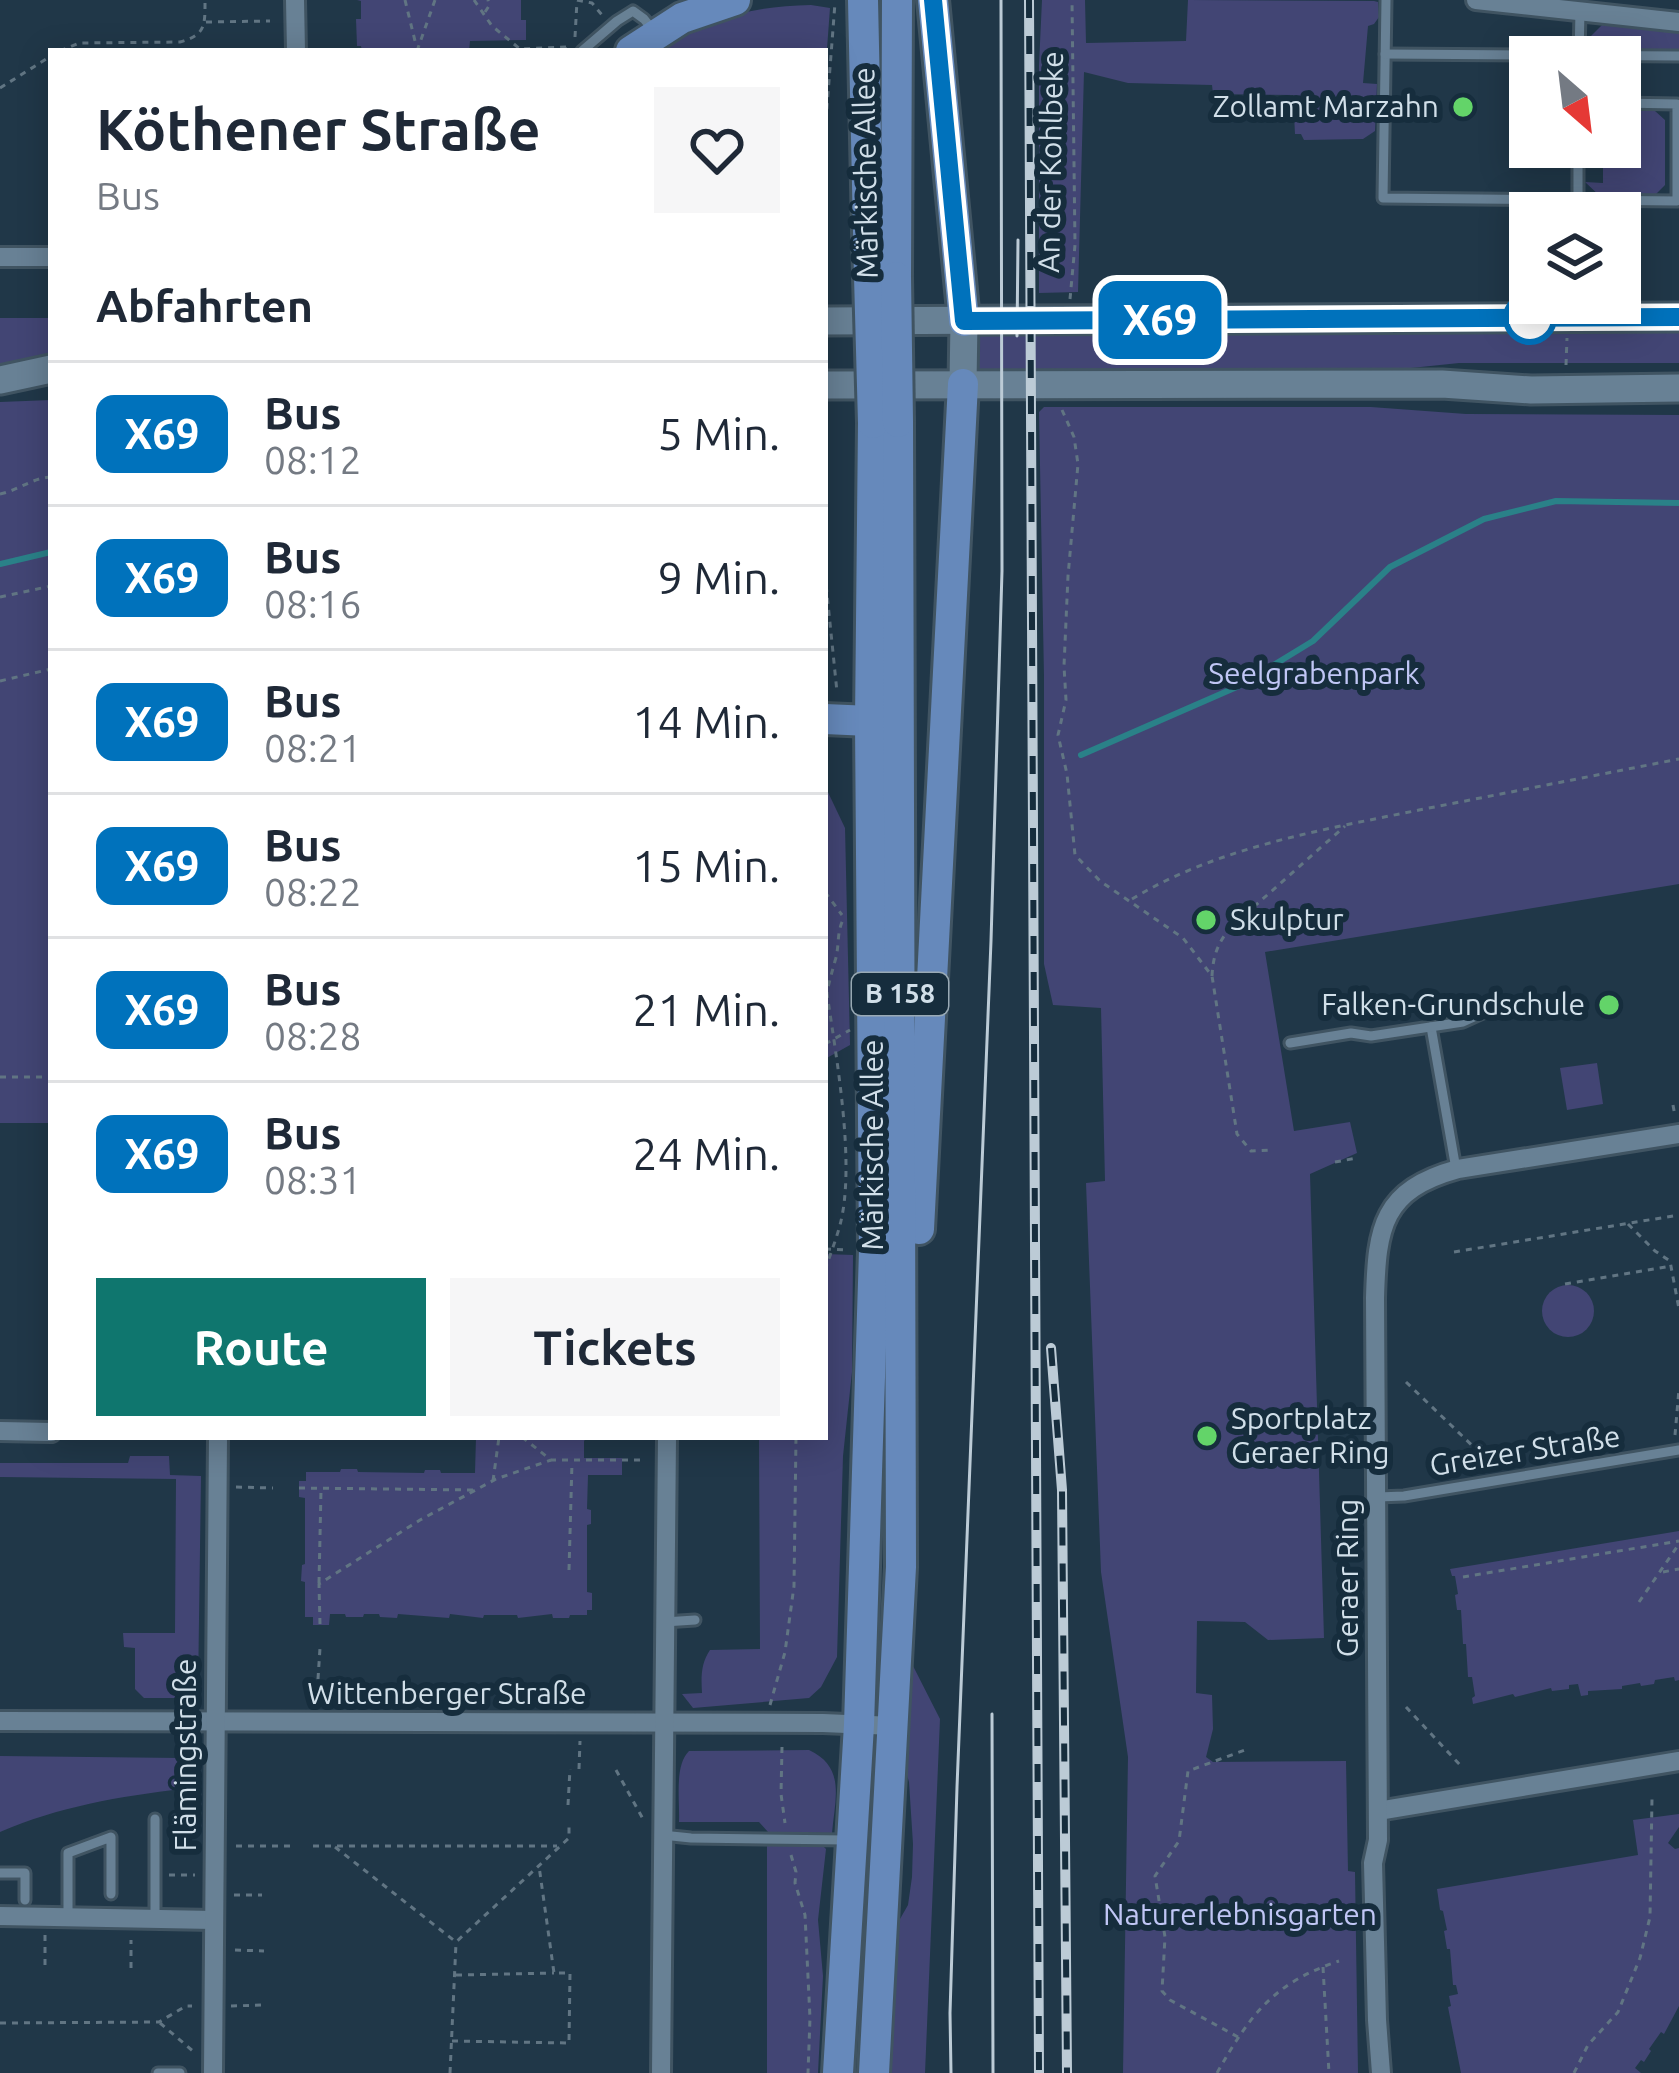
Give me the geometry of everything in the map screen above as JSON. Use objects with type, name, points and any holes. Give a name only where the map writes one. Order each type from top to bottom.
[{"type":"main road","points":[[643,42],[682,18],[735,0]]},
{"type":"main road","name":"Märkische Allee","points":[[874,2073],[901,1568],[882,276],[897,0]]},
{"type":"main road","points":[[901,1568],[963,384],[964,321],[933,0]]},
{"type":"main road","name":"Märkische Allee","points":[[849,2],[882,276]]},
{"type":"main road","points":[[828,321],[1679,317]]},
{"type":"main road","points":[[0,384],[48,371]]},
{"type":"main road","points":[[0,384],[48,390]]},
{"type":"main road","points":[[828,385],[1679,388]]},
{"type":"main road","name":"Märkische Allee","points":[[838,2073],[860,1725],[874,1251],[846,720],[885,422]]},
{"type":"street","points":[[295,0],[296,48]]},
{"type":"street","points":[[1476,0],[1679,22]]},
{"type":"street","points":[[0,256],[48,256]]},
{"type":"street","name":"Geraer Ring","points":[[1382,2073],[1373,1863],[1378,1840],[1376,1293],[1380,1230],[1394,1204],[1432,1177],[1679,1134]]},
{"type":"street","points":[[0,1432],[48,1432]]},
{"type":"street","name":"Flämingstraße","points":[[213,2073],[218,1440]]},
{"type":"street","points":[[661,2073],[667,1440]]},
{"type":"street","name":"Wittenberger Straße","points":[[0,1721],[894,1726]]},
{"type":"street","points":[[1378,1811],[1679,1761]]},
{"type":"street","points":[[0,1916],[214,1920]]},
{"type":"lane","points":[[1386,0],[1383,198],[1509,199]]},
{"type":"lane","points":[[585,48],[633,11],[644,19],[643,42]]},
{"type":"lane","points":[[1580,11],[1580,36]]},
{"type":"lane","points":[[1385,54],[1509,55]]},
{"type":"lane","points":[[1641,56],[1679,56]]},
{"type":"lane","points":[[1641,103],[1677,104],[1677,201],[1641,201]]},
{"type":"lane","points":[[1290,1043],[1431,1027],[1518,1007]]},
{"type":"lane","points":[[1431,1027],[1456,1170]]},
{"type":"lane","name":"Greizer Straße","points":[[1378,1497],[1679,1450]]},
{"type":"lane","points":[[664,1622],[695,1620]]},
{"type":"lane","points":[[155,1819],[155,1919]]},
{"type":"lane","points":[[662,1835],[852,1840]]},
{"type":"lane","points":[[68,1917],[68,1853],[111,1837],[111,1894]]},
{"type":"lane","points":[[0,1873],[25,1873],[25,1900]]},
{"type":"lane","points":[[158,2073],[180,2073]]},
{"type":"path","points":[[68,48],[195,38],[204,22],[206,0]]},
{"type":"path","points":[[405,0],[416,48]]},
{"type":"path","points":[[418,48],[435,0]]},
{"type":"path","points":[[474,0],[492,26],[518,48]]},
{"type":"path","points":[[484,14],[488,0]]},
{"type":"path","name":"An der Kohlbeke","points":[[1054,320],[1070,299],[1075,244],[1072,0]]},
{"type":"path","points":[[551,48],[566,47],[577,35],[577,1],[592,3],[611,26]]},
{"type":"path","points":[[828,117],[849,2]]},
{"type":"path","points":[[204,22],[270,21]]},
{"type":"path","points":[[0,88],[48,58]]},
{"type":"path","points":[[1566,363],[1567,331]]},
{"type":"path","points":[[1058,402],[1074,437],[1078,464],[1068,576],[1066,700],[1058,735],[1075,855],[1100,880],[1183,938],[1212,976]]},
{"type":"path","points":[[0,494],[48,477]]},
{"type":"path","points":[[0,597],[48,587]]},
{"type":"path","points":[[828,604],[838,705],[846,720]]},
{"type":"path","points":[[0,681],[48,670]]},
{"type":"path","points":[[1130,900],[1245,849],[1679,759]]},
{"type":"path","points":[[1271,1150],[1251,1151],[1237,1134],[1212,976],[1214,957],[1230,928],[1346,825]]},
{"type":"path","points":[[828,896],[854,931]]},
{"type":"path","points":[[828,987],[844,918]]},
{"type":"path","points":[[828,1002],[843,1127],[845,1189],[841,1224],[828,1249],[857,1250]]},
{"type":"path","points":[[828,1042],[856,1030]]},
{"type":"path","points":[[0,1077],[48,1077]]},
{"type":"path","points":[[1335,1162],[1357,1158]]},
{"type":"path","points":[[1454,1252],[1679,1216]]},
{"type":"path","points":[[1627,1223],[1671,1263],[1679,1309]]},
{"type":"path","points":[[1565,1284],[1671,1263],[1679,1257]]},
{"type":"path","points":[[1406,1382],[1480,1453]]},
{"type":"path","points":[[1675,1421],[1679,1389]]},
{"type":"path","points":[[493,1481],[499,1440]]},
{"type":"path","points":[[526,1440],[551,1460]]},
{"type":"path","points":[[770,1707],[785,1652],[794,1586],[796,1440]]},
{"type":"path","points":[[319,1584],[493,1481],[551,1460],[645,1460]]},
{"type":"path","points":[[569,1570],[572,1460]]},
{"type":"path","points":[[218,1487],[273,1488]]},
{"type":"path","points":[[299,1488],[477,1490]]},
{"type":"path","points":[[320,1488],[320,1624]]},
{"type":"path","points":[[1639,1602],[1679,1543]]},
{"type":"path","points":[[1463,1577],[1679,1543]]},
{"type":"path","points":[[1659,1573],[1679,1569]]},
{"type":"path","points":[[318,1678],[320,1648]]},
{"type":"path","points":[[1406,1706],[1461,1766]]},
{"type":"path","points":[[578,1769],[581,1725]]},
{"type":"path","points":[[782,1747],[785,1839],[805,1915],[811,2018],[808,2073]]},
{"type":"path","points":[[1238,2037],[1170,2000],[1162,1990],[1165,1937],[1155,1876],[1179,1841],[1188,1771],[1245,1750]]},
{"type":"path","points":[[568,1804],[570,1769]]},
{"type":"path","points":[[616,1770],[643,1819]]},
{"type":"path","points":[[1574,2073],[1588,2045],[1618,2012],[1640,1958],[1650,1917],[1652,1798]]},
{"type":"path","points":[[450,2073],[456,1942],[569,1838],[568,1826]]},
{"type":"path","points":[[215,1843],[294,1846]]},
{"type":"path","points":[[313,1846],[561,1846]]},
{"type":"path","points":[[334,1847],[456,1942]]},
{"type":"path","points":[[538,1866],[554,1973]]},
{"type":"path","points":[[214,1895],[262,1895]]},
{"type":"path","points":[[45,1917],[45,1969]]},
{"type":"path","points":[[131,1918],[131,1968]]},
{"type":"path","points":[[214,1950],[263,1951]]},
{"type":"path","points":[[1217,2073],[1251,2017],[1286,1987],[1340,1961]]},
{"type":"path","points":[[1323,1967],[1329,2073]]},
{"type":"path","points":[[452,2041],[569,2043],[570,1973],[454,1975]]},
{"type":"path","points":[[1282,1981],[1286,1987]]},
{"type":"path","points":[[0,2023],[159,2022],[186,2006],[263,2005]]},
{"type":"path","points":[[159,2022],[199,2057]]},
{"type":"green space","points":[[357,0],[521,0],[526,40],[470,41],[469,48],[361,48],[357,46],[356,19],[361,19],[361,1]]},
{"type":"green space","points":[[1042,0],[1085,0],[1086,43],[1186,41],[1188,0],[1378,2],[1379,17],[1368,26],[1363,83],[1377,84],[1375,131],[1363,139],[1304,140],[1295,134],[1293,95],[1213,94],[1212,85],[1128,83],[1084,72],[1078,292],[1039,293]]},
{"type":"green space","points":[[770,8],[830,8],[827,48],[664,48],[732,16]]},
{"type":"green space","points":[[1603,24],[1679,31],[1679,52],[1641,52],[1641,36],[1591,36]]},
{"type":"green space","points":[[1641,111],[1655,111],[1665,120],[1665,185],[1656,194],[1641,195],[1596,192],[1585,182],[1603,183],[1603,168],[1641,168]]},
{"type":"green space","points":[[0,318],[48,318],[48,359],[0,366]]},
{"type":"green space","points":[[1679,331],[1679,363],[1459,363],[1373,372],[982,374],[974,350],[978,336]]},
{"type":"green space","points":[[48,400],[48,1123],[0,1123],[0,402]]},
{"type":"green space","name":"Seelgrabenpark","points":[[1044,407],[1371,407],[1466,414],[1679,415],[1679,884],[1265,952],[1294,1131],[1350,1122],[1357,1153],[1310,1174],[1324,1638],[1268,1640],[1245,1622],[1197,1621],[1196,1693],[1212,1695],[1213,1729],[1206,1757],[1213,1762],[1346,1761],[1348,1871],[1355,1872],[1358,2073],[1123,2073],[1128,1757],[1101,1572],[1086,1183],[1105,1181],[1101,1008],[1053,1005],[1044,964],[1039,412]]},
{"type":"green space","points":[[828,792],[845,828],[850,1045],[828,1057]]},
{"type":"green space","points":[[1597,1063],[1603,1104],[1567,1110],[1560,1068]]},
{"type":"green space","points":[[828,1254],[853,1255],[852,1372],[843,1456],[837,1657],[821,1687],[809,1698],[693,1708],[682,1694],[702,1693],[702,1670],[710,1650],[760,1649],[759,1440],[828,1440]]},
{"type":"green space","points":[[1568,1285],[1586,1293],[1594,1311],[1586,1329],[1568,1337],[1550,1329],[1542,1311],[1550,1293]]},
{"type":"green space","points":[[476,1440],[585,1440],[584,1458],[622,1458],[622,1475],[588,1475],[587,1592],[592,1593],[592,1610],[587,1615],[483,1618],[450,1614],[449,1618],[398,1614],[397,1618],[330,1614],[329,1625],[313,1625],[313,1617],[305,1617],[305,1582],[301,1581],[305,1498],[299,1497],[299,1481],[306,1481],[306,1472],[475,1473]]},
{"type":"green space","points":[[130,1456],[169,1456],[170,1475],[201,1476],[198,1691],[191,1698],[144,1698],[135,1689],[135,1648],[124,1647],[123,1633],[175,1633],[176,1479],[0,1477],[0,1463],[128,1463]]},
{"type":"green space","points":[[1679,1531],[1679,1680],[1655,1680],[1654,1684],[1588,1691],[1581,1696],[1578,1684],[1569,1685],[1569,1689],[1551,1688],[1473,1704],[1461,1610],[1457,1610],[1455,1576],[1450,1569]]},
{"type":"green space","points":[[911,1662],[940,1719],[925,2073],[884,2073],[892,1949],[908,1905],[912,1877],[909,1782],[903,1772]]},
{"type":"green space","points":[[809,1750],[829,1765],[836,1785],[832,1833],[768,1832],[759,1822],[679,1822],[680,1774],[689,1751]]},
{"type":"green space","points":[[0,1756],[180,1758],[198,1770],[198,1804],[185,1803],[183,1789],[159,1792],[67,1809],[0,1832]]},
{"type":"green space","points":[[1679,1814],[1679,1827],[1668,1843],[1679,1848],[1679,2006],[1664,2034],[1635,2068],[1641,2073],[1461,2073],[1448,2007],[1449,1996],[1458,1994],[1437,1889],[1638,1855],[1633,1820]]},
{"type":"green space","points":[[767,1843],[820,1843],[826,1849],[818,1920],[823,1976],[818,2073],[767,2073]]},
{"type":"waterway","points":[[1081,755],[1239,686],[1313,641],[1390,567],[1484,519],[1556,501],[1679,503]]},
{"type":"waterway","points":[[0,564],[48,553]]},
{"type":"tram line","points":[[951,2073],[957,1787],[1002,571],[1001,0]]},
{"type":"tram line","points":[[1017,336],[1018,240]]},
{"type":"tram line","points":[[992,1714],[993,2073]]},
{"type":"railway","points":[[1029,0],[1039,2073]]},
{"type":"railway","points":[[1051,1348],[1062,1490],[1067,2073]]},
{"type":"bus line","name":"X69","points":[[933,0],[964,321],[1679,317]]},
{"type":"place","name":"Zollamt Marzahn","points":[[1463,107]]},
{"type":"place","name":"Skulptur","points":[[1206,920]]},
{"type":"place","name":"Falken-Grundschule","points":[[1609,1005]]},
{"type":"place","name":"Sportplatz Geraer Ring","points":[[1207,1436]]},
{"type":"park label","name":"Naturerlebnisgarten","points":[[1240,1915]]}]
